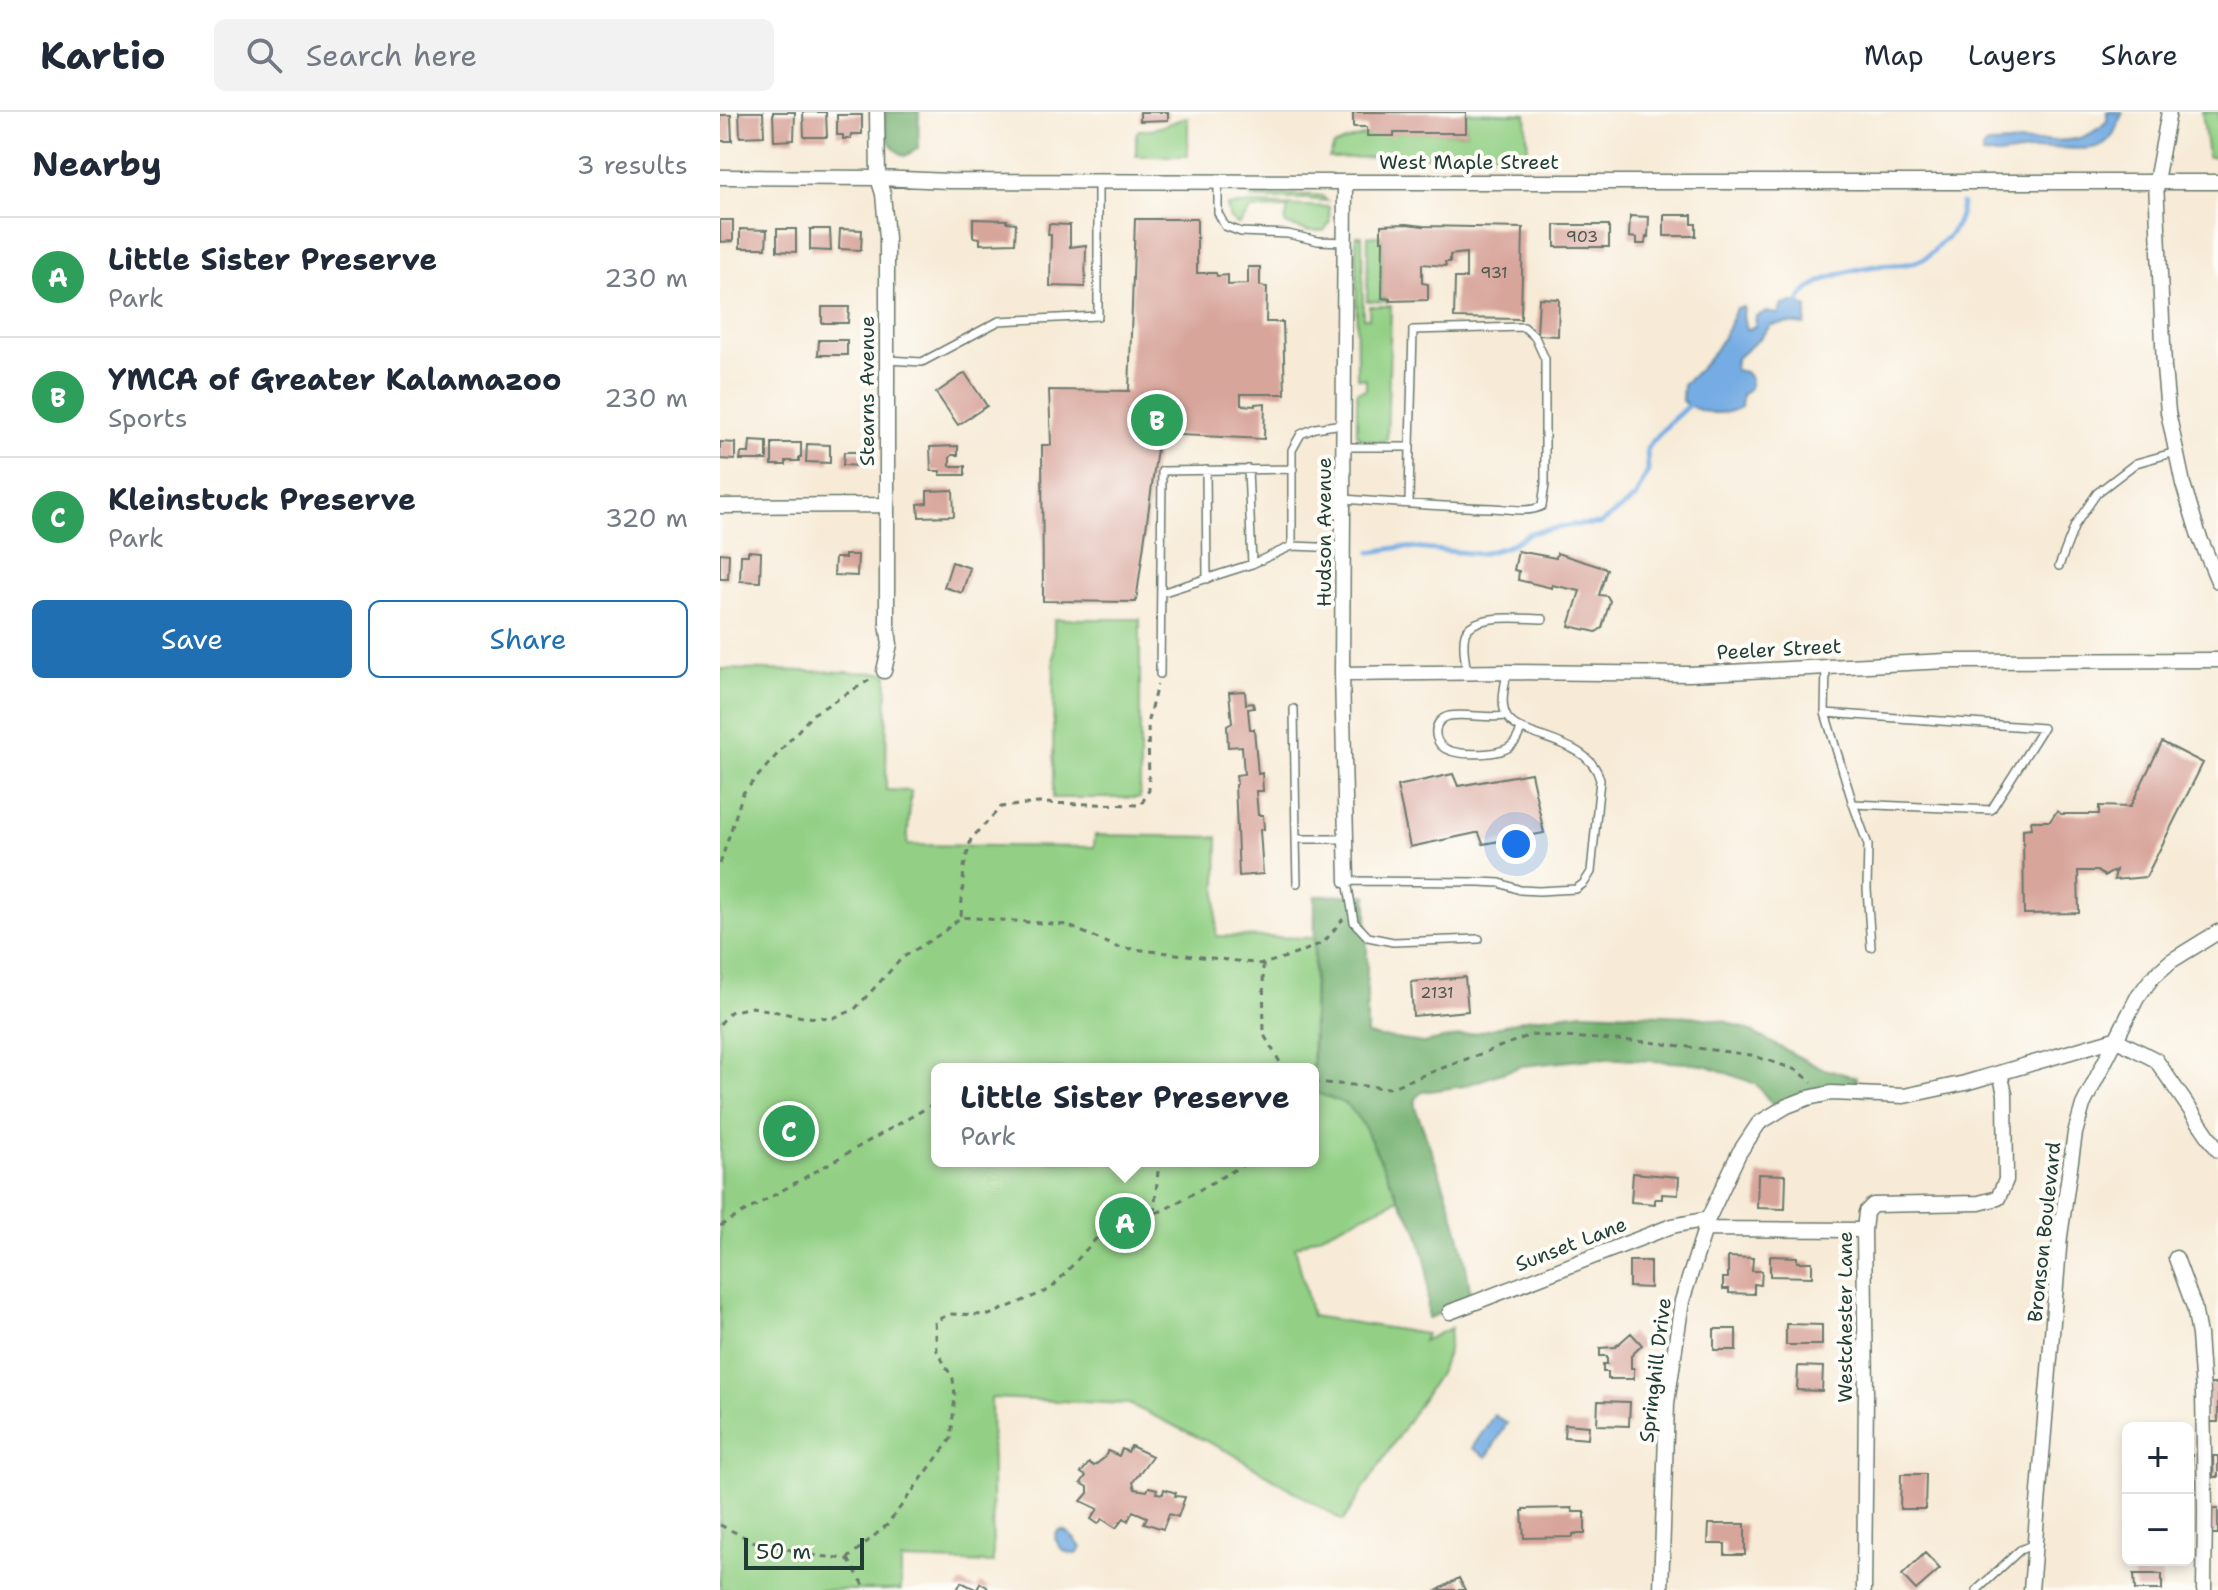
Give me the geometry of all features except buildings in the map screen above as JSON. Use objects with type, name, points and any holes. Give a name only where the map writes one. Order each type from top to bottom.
[{"type":"street","name":"Stearns Avenue","points":[[877,112],[878,178],[883,194],[887,238],[886,505],[887,624],[890,644],[884,671]]},
{"type":"street","points":[[2169,112],[2156,181],[2168,412],[2199,536],[2218,581]]},
{"type":"street","name":"West Maple Street","points":[[720,177],[1218,182],[2218,182]]},
{"type":"street","name":"Hudson Avenue","points":[[1345,182],[1342,674],[1347,881]]},
{"type":"street","points":[[720,506],[886,505]]},
{"type":"street","name":"Peeler Street","points":[[1342,674],[1689,674],[1946,661],[2218,660]]},
{"type":"street","name":"Bronson Boulevard","points":[[2031,1590],[2060,1236],[2075,1133],[2083,1105],[2137,998],[2152,978],[2171,961],[2218,932]]},
{"type":"street","points":[[1827,1094],[1904,1096],[2000,1073],[2115,1039],[2156,1060],[2218,1150]]},
{"type":"street","name":"Westchester Lane","points":[[1864,1590],[1866,1212],[1873,1205],[1979,1203],[1998,1198],[2006,1180],[2005,1094],[2000,1073]]},
{"type":"street","name":"Springhill Drive","points":[[1661,1590],[1667,1403],[1682,1301],[1706,1224],[1739,1153],[1759,1123],[1787,1106],[1827,1094]]},
{"type":"street","name":"Sunset Lane","points":[[1450,1312],[1672,1226],[1706,1224],[1864,1230]]},
{"type":"street","points":[[2176,1258],[2194,1307],[2199,1335],[2205,1495],[2204,1590]]},
{"type":"lane","points":[[887,360],[922,362],[999,321],[1098,316],[1098,181]]},
{"type":"lane","points":[[1218,182],[1218,213],[1225,226],[1241,232],[1288,234],[1318,241],[1345,242]]},
{"type":"lane","points":[[1345,499],[1409,504],[1525,510],[1542,506],[1545,484],[1545,359],[1528,329],[1413,330],[1409,504]]},
{"type":"lane","points":[[1292,546],[1292,450],[1301,434],[1315,428],[1345,424]]},
{"type":"lane","points":[[1345,447],[1410,447]]},
{"type":"lane","points":[[2059,566],[2075,525],[2097,493],[2136,463],[2176,452]]},
{"type":"lane","points":[[1248,469],[1252,564]]},
{"type":"lane","points":[[1160,674],[1162,471],[1293,469]]},
{"type":"lane","points":[[1206,470],[1207,579]]},
{"type":"lane","points":[[1161,593],[1252,564],[1292,546],[1344,548]]},
{"type":"lane","points":[[1467,672],[1465,634],[1473,623],[1487,619],[1543,619]]},
{"type":"lane","points":[[1826,666],[1825,713],[1868,845],[1871,947]]},
{"type":"lane","points":[[1479,939],[1393,942],[1368,937],[1354,922],[1347,881],[1500,883],[1520,890],[1539,891],[1576,889],[1584,883],[1591,872],[1600,780],[1597,769],[1590,760],[1554,739],[1515,726],[1506,716],[1503,698],[1507,672]]},
{"type":"lane","points":[[1294,709],[1297,883]]},
{"type":"lane","points":[[1825,713],[2043,728],[1991,810],[1853,804]]},
{"type":"lane","points":[[1506,716],[1450,716],[1436,727],[1435,736],[1439,744],[1456,752],[1500,753],[1511,747],[1521,729]]},
{"type":"lane","points":[[1296,839],[1346,839]]},
{"type":"lane","points":[[1977,1590],[2020,1550],[2036,1543]]},
{"type":"path","points":[[720,864],[743,793],[813,714],[884,671]]},
{"type":"path","points":[[961,917],[964,867],[971,839],[1001,807],[1038,803],[1141,805],[1149,790],[1148,720],[1160,674]]},
{"type":"path","points":[[720,1024],[730,1012],[752,1007],[803,1017],[833,1018],[854,1010],[902,958],[961,917],[1067,925],[1116,947],[1263,964],[1324,942],[1351,910]]},
{"type":"path","points":[[1263,964],[1264,1035],[1280,1063]]},
{"type":"path","points":[[1319,1082],[1389,1088],[1531,1035],[1649,1042],[1751,1055],[1797,1070],[1827,1094]]},
{"type":"path","points":[[720,1226],[931,1105]]},
{"type":"path","points":[[1154,1213],[1158,1167]]},
{"type":"path","points":[[720,1525],[755,1542],[847,1559],[887,1525],[951,1439],[953,1379],[937,1351],[935,1321],[950,1314],[989,1315],[1051,1289],[1102,1232],[1178,1202],[1239,1167]]},
{"type":"path","points":[[847,1559],[867,1590]]},
{"type":"green space","points":[[885,112],[919,112],[918,148],[905,156],[894,148],[886,132]]},
{"type":"green space","points":[[1466,112],[1526,114],[1528,155],[1329,158],[1334,146],[1365,136],[1399,132],[1466,133]]},
{"type":"green space","points":[[2202,112],[2218,112],[2218,157],[2208,157]]},
{"type":"green space","points":[[1188,117],[1188,156],[1136,156],[1136,134],[1139,130],[1151,130]]},
{"type":"green space","points":[[1252,194],[1314,195],[1322,196],[1327,201],[1251,199]]},
{"type":"green space","points":[[1227,206],[1329,207],[1330,222],[1324,231],[1308,231],[1288,225],[1285,223],[1288,208],[1251,209],[1240,224],[1230,219]]},
{"type":"green space","points":[[1356,236],[1362,236],[1363,318],[1369,318],[1369,306],[1391,306],[1387,441],[1367,440],[1357,434],[1357,392],[1366,389],[1366,379],[1357,378]]},
{"type":"green space","points":[[1368,236],[1381,236],[1383,240],[1382,298],[1387,302],[1367,301]]},
{"type":"green space","points":[[1054,619],[1140,619],[1140,798],[1053,798]]},
{"type":"green space","points":[[720,669],[887,673],[886,790],[911,791],[907,845],[1094,847],[1095,835],[1218,837],[1216,936],[1314,938],[1312,1063],[931,1063],[931,1167],[1319,1167],[1319,1093],[1348,1105],[1364,1126],[1399,1199],[1295,1247],[1312,1316],[1426,1334],[1423,1341],[1451,1328],[1447,1356],[1438,1375],[1343,1521],[1231,1453],[1129,1404],[991,1398],[993,1563],[901,1560],[901,1590],[720,1590]]},
{"type":"green space","points":[[1367,895],[1367,1035],[1423,1043],[1526,1019],[1583,1012],[1690,1016],[1724,1021],[1746,1029],[1820,1068],[1856,1077],[1856,1082],[1873,1084],[1873,1095],[1831,1092],[1777,1110],[1756,1084],[1708,1066],[1600,1058],[1522,1066],[1464,1086],[1423,1092],[1416,1098],[1415,1107],[1457,1227],[1471,1302],[1428,1318],[1427,1267],[1417,1230],[1364,1126],[1348,1105],[1319,1093],[1319,1063],[1313,1063],[1315,896]]},
{"type":"water","points":[[2107,112],[2123,112],[2112,136],[2100,146],[1982,155],[1982,149],[1987,144],[2061,141],[2085,136],[2107,121]]},
{"type":"water","points":[[1793,303],[1807,308],[1805,325],[1771,325],[1736,359],[1735,370],[1745,372],[1751,379],[1750,388],[1742,395],[1741,407],[1711,413],[1682,401],[1683,384],[1715,350],[1736,308],[1744,307],[1746,330],[1755,326],[1756,316],[1766,312],[1778,314],[1782,305]]},
{"type":"water","points":[[1494,1415],[1507,1423],[1487,1457],[1472,1448]]},
{"type":"water","points":[[1062,1530],[1080,1546],[1077,1554],[1059,1545],[1055,1538],[1057,1532]]},
{"type":"waterway","points":[[1798,305],[1810,289],[1831,277],[1876,266],[1908,264],[1925,258],[1954,229],[1962,204]]},
{"type":"waterway","points":[[1371,552],[1402,547],[1480,554],[1506,547],[1530,533],[1572,525],[1600,524],[1635,498],[1648,471],[1647,448],[1691,403]]},
{"type":"place","name":"YMCA of Greater Kalamazoo","points":[[1157,420]]},
{"type":"place","name":"Kleinstuck Preserve","points":[[789,1131]]},
{"type":"place","name":"Little Sister Preserve","points":[[1125,1223]]}]
